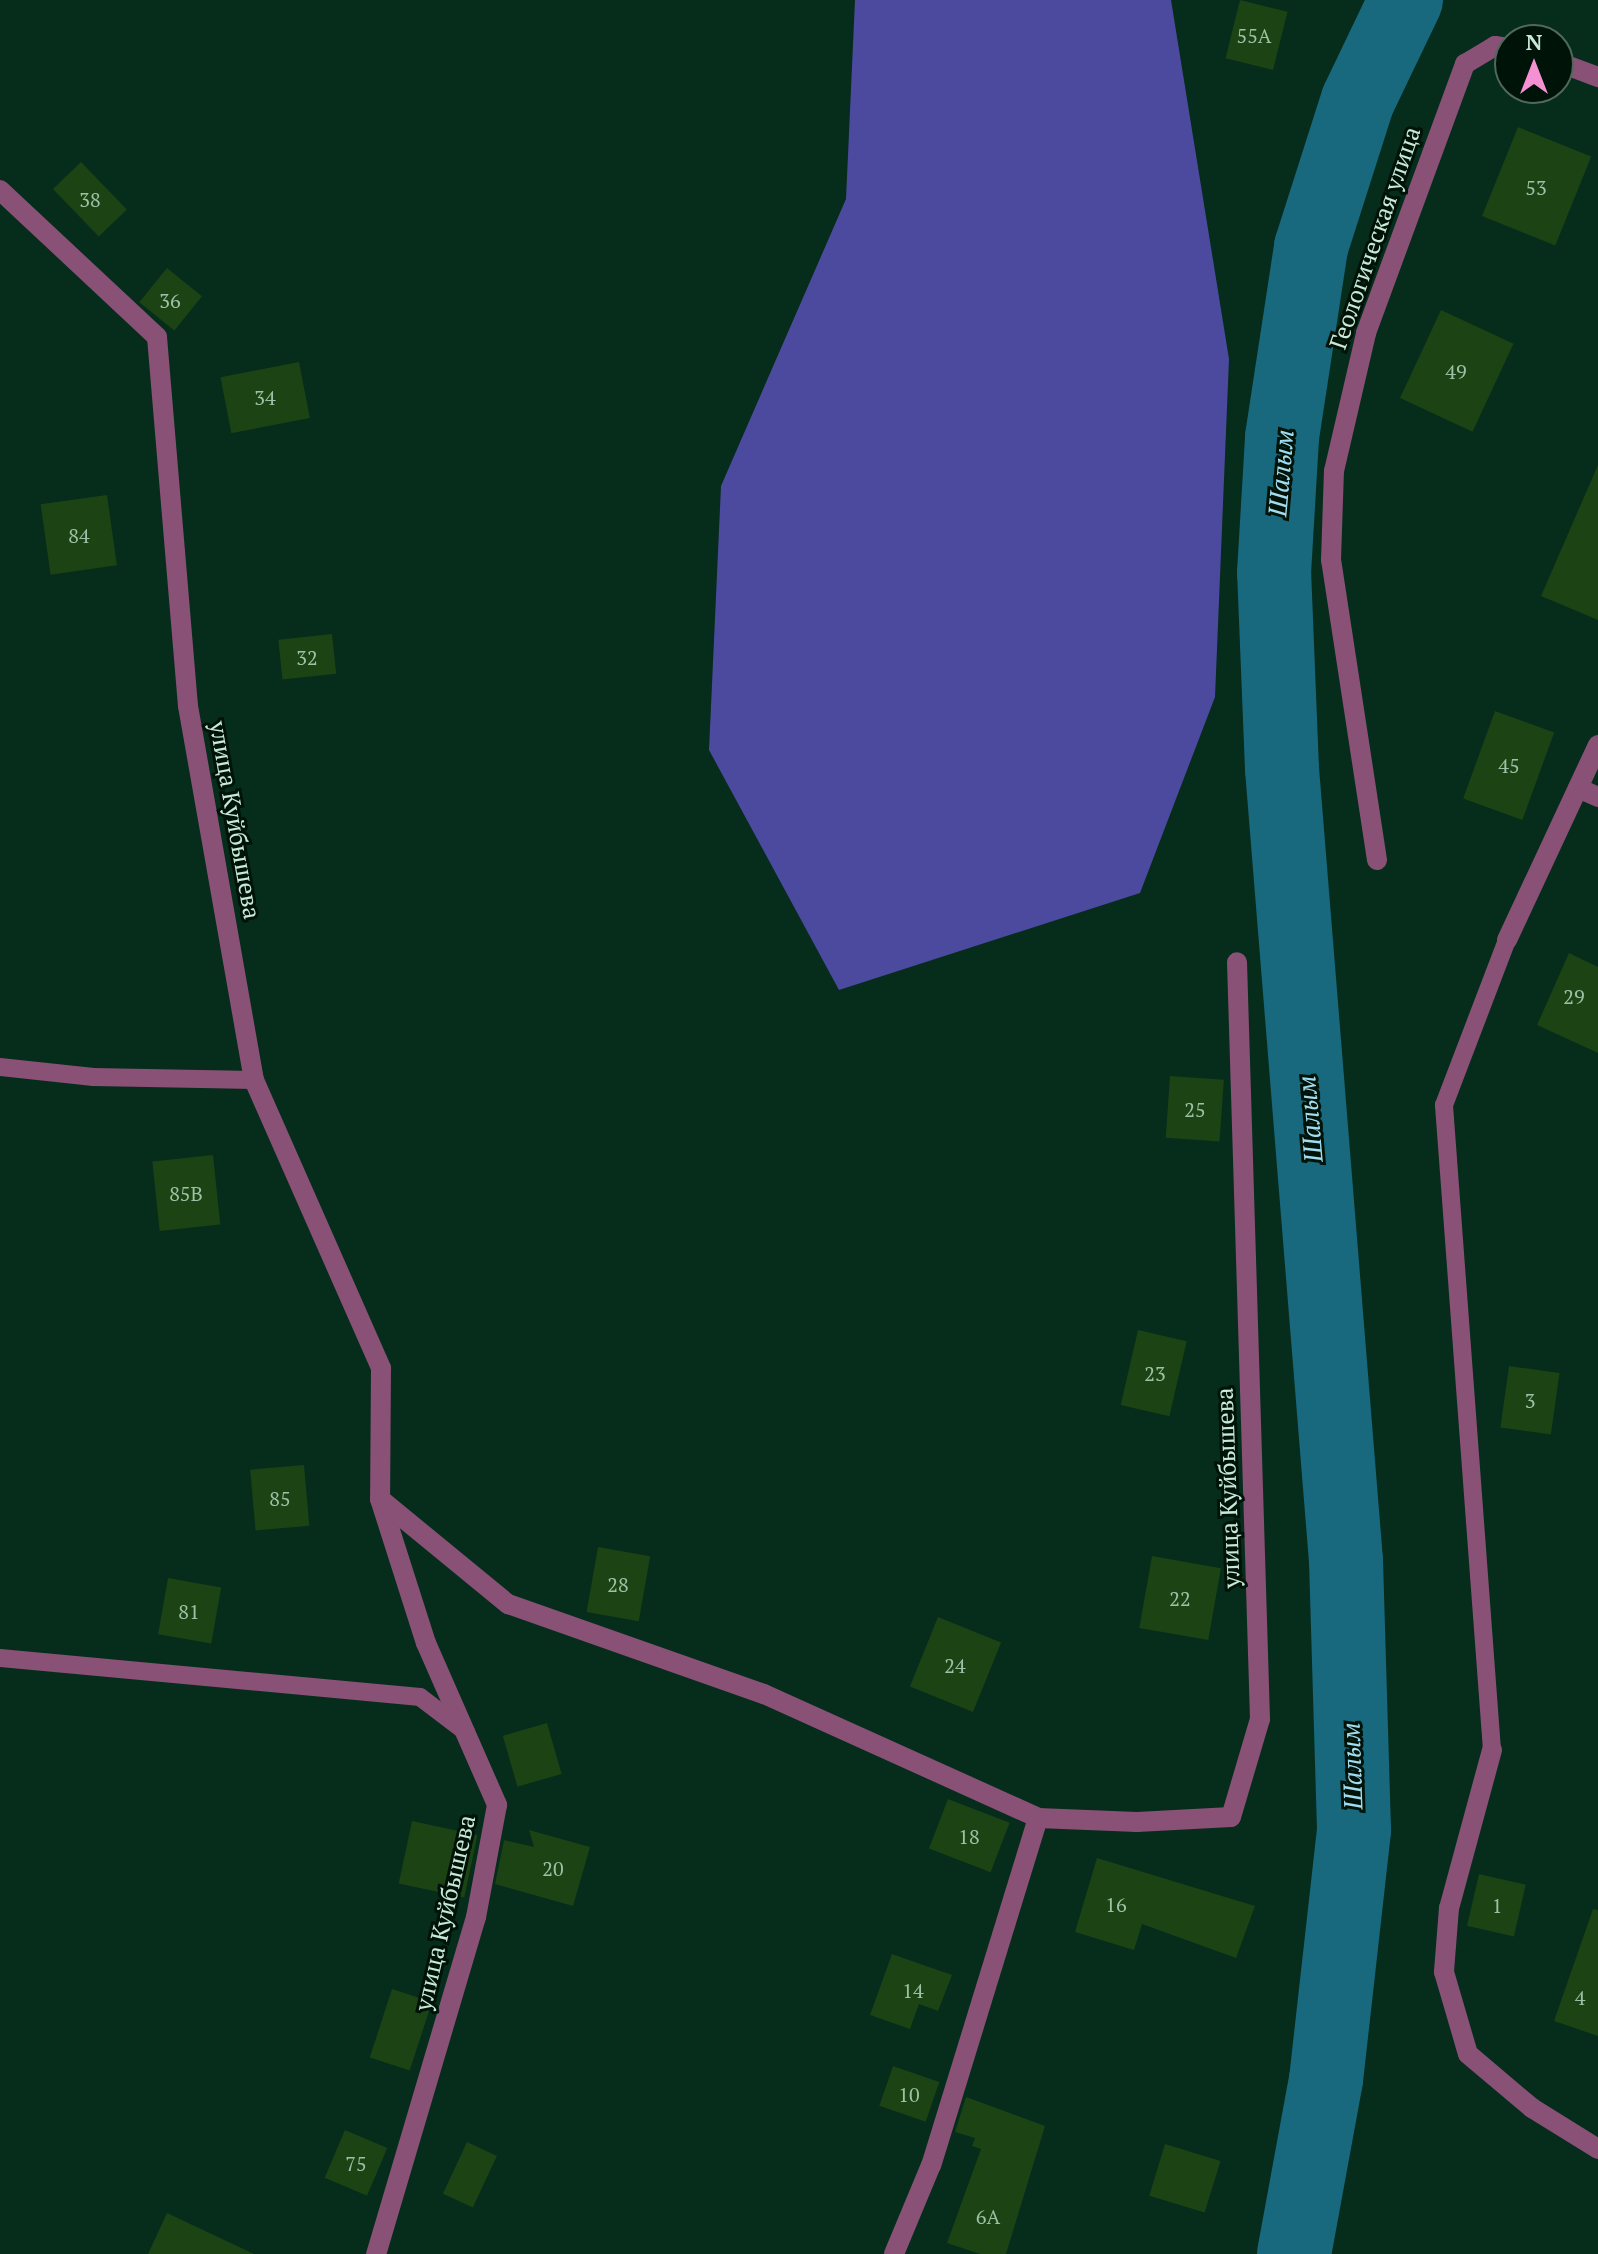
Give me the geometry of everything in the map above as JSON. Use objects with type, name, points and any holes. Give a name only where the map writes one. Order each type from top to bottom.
[{"type":"street","name":"Геологическая улица","points":[[1377,860],[1331,560],[1334,471],[1366,333],[1465,64],[1494,47]]},
{"type":"street","points":[[1574,68],[1598,77]]},
{"type":"street","name":"улица Куйбышева","points":[[0,190],[157,337],[188,706],[254,1080],[381,1368],[380,1499],[426,1643],[497,1805],[476,1917],[376,2254]]},
{"type":"street","points":[[1507,940],[1598,745]]},
{"type":"street","points":[[1578,788],[1598,797]]},
{"type":"street","name":"улица Куйбышева","points":[[380,1499],[508,1604],[764,1694],[1038,1818],[1137,1822],[1231,1817],[1260,1719],[1237,962]]},
{"type":"street","points":[[1492,1750],[1461,1852],[1444,1972],[1468,2054],[1532,2108],[1598,2149]]},
{"type":"street","points":[[894,2254],[931,2165],[1038,1818]]},
{"type":"lane","points":[[1492,1750],[1444,1105],[1507,940]]},
{"type":"lane","points":[[0,1067],[93,1077],[254,1080]]},
{"type":"lane","points":[[0,1658],[420,1697],[466,1732]]},
{"type":"shaded area","points":[[855,0],[1171,0],[1229,359],[1215,697],[1140,893],[839,990],[709,750],[721,486],[846,199]]},
{"type":"building","points":[[1240,0],[1288,12],[1273,70],[1225,58]]},
{"type":"building","points":[[1518,127],[1591,157],[1555,246],[1482,216]]},
{"type":"building","points":[[81,162],[127,209],[99,237],[53,189]]},
{"type":"building","points":[[167,268],[202,296],[174,331],[139,302]]},
{"type":"building","points":[[1441,310],[1514,344],[1473,432],[1400,398]]},
{"type":"building","points":[[299,362],[310,418],[231,433],[220,377]]},
{"type":"building","points":[[1598,465],[1598,620],[1541,596]]},
{"type":"building","points":[[107,495],[117,565],[51,575],[41,504]]},
{"type":"building","points":[[332,634],[336,674],[282,679],[278,640]]},
{"type":"building","points":[[1495,711],[1554,733],[1522,820],[1463,798]]},
{"type":"building","points":[[1569,953],[1598,967],[1598,1053],[1537,1025]]},
{"type":"building","points":[[1170,1076],[1224,1080],[1220,1142],[1166,1138]]},
{"type":"building","points":[[213,1155],[220,1225],[160,1231],[152,1161]]},
{"type":"building","points":[[1138,1330],[1187,1341],[1169,1416],[1121,1405]]},
{"type":"building","points":[[1509,1366],[1560,1373],[1551,1434],[1500,1427]]},
{"type":"building","points":[[304,1465],[309,1526],[256,1530],[250,1470]]},
{"type":"building","points":[[598,1547],[650,1556],[639,1621],[587,1612]]},
{"type":"building","points":[[1152,1556],[1221,1568],[1208,1640],[1139,1628]]},
{"type":"building","points":[[168,1578],[221,1587],[211,1644],[158,1634]]},
{"type":"building","points":[[938,1617],[1001,1642],[973,1712],[910,1687]]},
{"type":"building","points":[[547,1723],[562,1774],[517,1787],[503,1736]]},
{"type":"building","points":[[948,1799],[1010,1823],[991,1872],[929,1848]]},
{"type":"building","points":[[412,1821],[478,1835],[464,1898],[399,1884]]},
{"type":"building","points":[[529,1830],[590,1847],[573,1906],[495,1884],[504,1840],[534,1847]]},
{"type":"building","points":[[1097,1858],[1255,1906],[1236,1958],[1142,1924],[1134,1950],[1075,1932]]},
{"type":"building","points":[[1479,1874],[1526,1885],[1514,1936],[1467,1926]]},
{"type":"building","points":[[1593,1909],[1598,1910],[1598,2036],[1554,2021]]},
{"type":"building","points":[[892,1954],[952,1975],[938,2011],[919,2004],[910,2029],[870,2015]]},
{"type":"building","points":[[392,1989],[432,2002],[410,2070],[370,2057]]},
{"type":"building","points":[[893,2066],[939,2082],[926,2122],[879,2106]]},
{"type":"building","points":[[966,2097],[1045,2126],[1006,2254],[980,2254],[947,2243],[981,2149],[972,2146],[975,2138],[955,2132]]},
{"type":"building","points":[[345,2130],[387,2148],[367,2196],[325,2178]]},
{"type":"building","points":[[467,2142],[497,2156],[473,2208],[443,2194]]},
{"type":"building","points":[[1165,2144],[1220,2161],[1205,2213],[1149,2196]]},
{"type":"building","points":[[167,2213],[254,2254],[148,2254]]},
{"type":"waterway","name":"Шалым","points":[[1294,2254],[1326,2080],[1354,1830],[1346,1561],[1282,769],[1274,573],[1282,437],[1311,247],[1358,100],[1406,0]]}]
